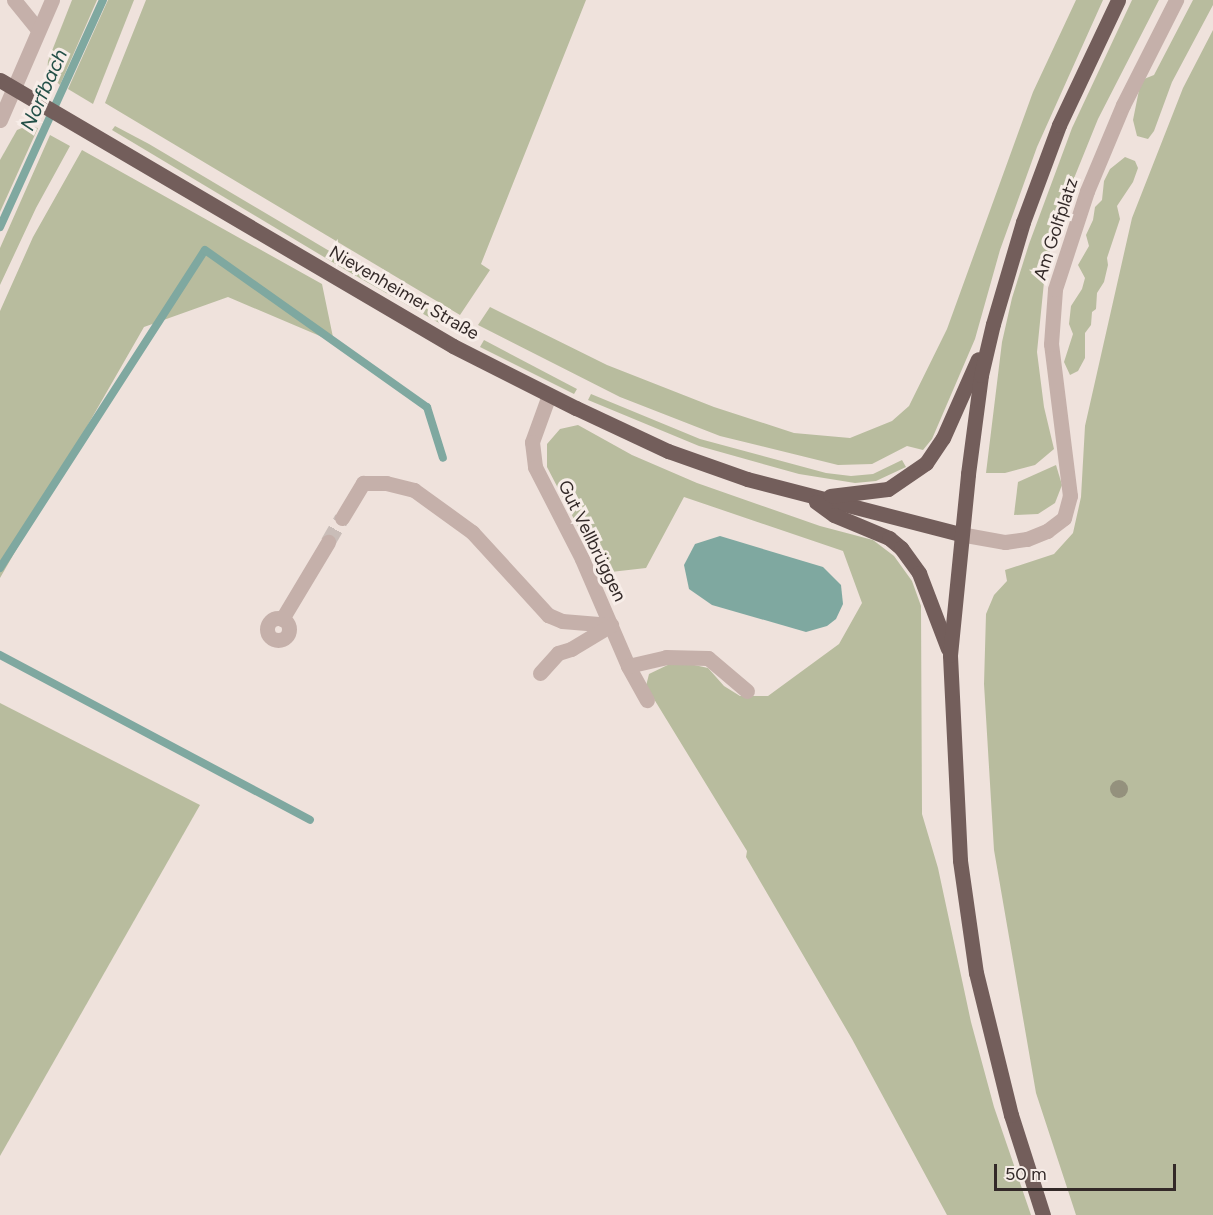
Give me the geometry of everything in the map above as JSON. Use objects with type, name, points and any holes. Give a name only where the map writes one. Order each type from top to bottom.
[{"type":"main road","points":[[1043,1215],[1011,1115],[976,972],[960,860],[950,655],[960,534],[981,375],[993,324],[1023,222],[1059,124],[1118,0]]},
{"type":"main road","name":"Nievenheimer Straße","points":[[7,84],[453,346],[549,395],[668,451],[747,479],[960,534]]},
{"type":"main road","points":[[808,496],[875,493],[900,483],[926,464],[943,438],[993,324]]},
{"type":"main road","points":[[808,496],[834,515],[889,538],[901,548],[919,573],[950,655]]},
{"type":"street","points":[[14,0],[38,30]]},
{"type":"street","points":[[0,120],[7,84],[38,30],[52,0]]},
{"type":"street","name":"Am Golfplatz","points":[[960,534],[1005,542],[1027,539],[1058,525],[1069,507],[1070,496],[1051,344],[1055,290],[1087,191],[1123,105],[1176,0]]},
{"type":"street","name":"Gut Vellbrüggen","points":[[549,395],[532,442],[535,467],[582,559],[628,666],[647,700]]},
{"type":"street","points":[[342,518],[363,483],[386,483],[414,490],[472,532],[548,615],[562,621],[611,625]]},
{"type":"street","points":[[282,619],[328,542]]},
{"type":"street","points":[[540,673],[558,653],[611,625]]},
{"type":"street","points":[[628,666],[666,657],[708,658],[747,691]]},
{"type":"green space","points":[[72,0],[97,0],[60,85],[47,73],[48,61]]},
{"type":"green space","points":[[108,0],[134,0],[93,104],[68,89]]},
{"type":"green space","points":[[146,0],[586,0],[481,264],[490,270],[460,315],[105,103]]},
{"type":"green space","points":[[1076,0],[1103,0],[1037,147],[1000,250],[975,339],[932,439],[923,450],[907,446],[872,464],[838,465],[720,436],[620,397],[478,325],[490,307],[607,365],[714,407],[794,433],[850,438],[892,421],[909,406],[947,329],[1033,92]]},
{"type":"green space","points":[[1132,0],[1159,0],[1098,119],[1064,203],[1042,279],[1044,282],[1037,352],[1044,407],[1054,449],[1035,465],[1005,473],[986,473],[1002,342],[1012,298],[1029,244],[1072,128]]},
{"type":"green space","points":[[1193,0],[1213,0],[1213,5],[1172,82],[1154,131],[1148,139],[1137,136],[1133,120],[1139,90],[1144,79],[1154,75]]},
{"type":"green space","points":[[1213,30],[1213,1215],[1076,1215],[1036,1093],[994,850],[984,684],[986,614],[994,595],[1007,581],[1005,570],[1054,554],[1073,533],[1081,497],[1085,426],[1132,218],[1183,88]]},
{"type":"green space","points":[[27,126],[38,128],[0,212],[0,160],[17,130]]},
{"type":"green space","points":[[115,126],[444,319],[441,324],[349,272],[112,130]]},
{"type":"green space","points":[[50,135],[70,146],[36,208],[0,285],[0,248]]},
{"type":"green space","points":[[82,150],[322,284],[334,342],[228,297],[144,327],[0,578],[0,311],[33,237]]},
{"type":"green space","points":[[1125,157],[1135,161],[1138,168],[1133,182],[1117,206],[1120,219],[1107,258],[1108,265],[1104,282],[1097,293],[1096,309],[1092,312],[1091,325],[1085,333],[1085,358],[1078,371],[1070,375],[1064,362],[1073,334],[1069,324],[1071,306],[1082,289],[1085,278],[1078,265],[1089,246],[1086,235],[1093,220],[1095,207],[1102,200],[1104,181],[1110,169]]},
{"type":"green space","points":[[484,340],[577,389],[574,394],[480,347]]},
{"type":"green space","points":[[591,394],[700,439],[826,473],[851,476],[873,474],[902,460],[906,467],[876,481],[855,483],[799,474],[699,446],[588,400]]},
{"type":"green space","points":[[578,425],[632,455],[697,483],[820,526],[873,540],[894,556],[912,581],[921,606],[922,814],[938,868],[971,1022],[994,1107],[1031,1215],[947,1215],[852,1039],[746,857],[747,851],[646,686],[649,674],[676,661],[708,668],[724,686],[740,696],[768,696],[839,644],[862,603],[843,551],[684,497],[646,568],[602,573],[547,467],[547,444],[560,429]]},
{"type":"green space","points":[[1056,465],[1062,485],[1055,503],[1038,514],[1014,515],[1018,482]]},
{"type":"green space","points":[[0,703],[200,805],[0,1156]]},
{"type":"water","points":[[720,536],[823,567],[841,585],[843,604],[836,619],[827,626],[806,632],[712,605],[689,589],[684,565],[695,544]]},
{"type":"waterway","name":"Norfbach","points":[[0,227],[103,0]]},
{"type":"waterway","points":[[0,568],[205,250],[427,407],[443,458]]},
{"type":"waterway","points":[[0,655],[310,820]]},
{"type":"tunnel","points":[[328,542],[342,518]]}]
